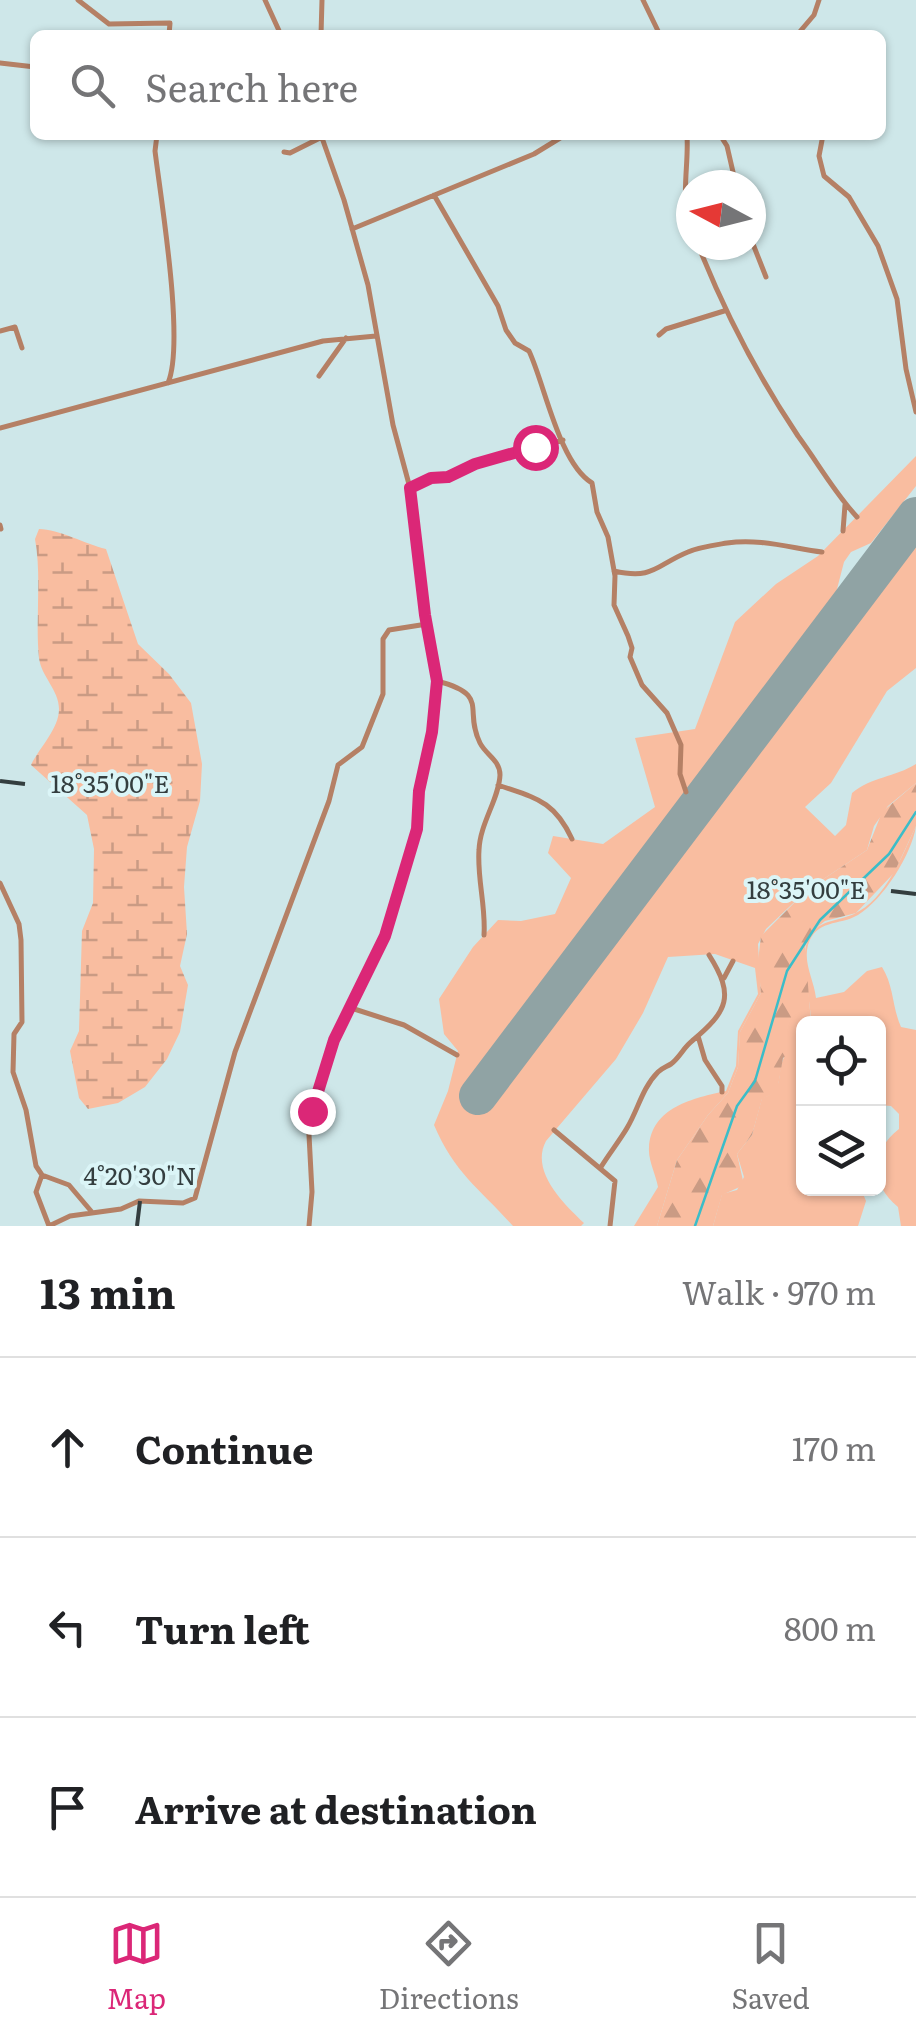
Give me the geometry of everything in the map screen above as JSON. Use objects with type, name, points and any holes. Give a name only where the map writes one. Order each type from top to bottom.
[{"type":"street","points":[[78,0],[109,24],[170,23],[169,30]]},
{"type":"street","points":[[265,0],[279,30]]},
{"type":"street","points":[[322,0],[322,30]]},
{"type":"street","points":[[644,0],[658,30]]},
{"type":"street","points":[[805,30],[819,0]]},
{"type":"street","points":[[0,64],[30,67]]},
{"type":"street","points":[[156,140],[172,321],[168,384]]},
{"type":"street","points":[[284,152],[290,153],[314,140]]},
{"type":"street","points":[[309,1226],[312,1111],[334,1040],[385,936],[414,848],[437,681],[410,488],[393,424],[368,285],[323,140]]},
{"type":"street","points":[[352,229],[534,154],[556,140]]},
{"type":"street","points":[[687,140],[688,170]]},
{"type":"street","points":[[723,140],[733,170]]},
{"type":"street","points":[[822,140],[819,156],[824,176],[848,197],[878,246],[897,299],[916,412]]},
{"type":"street","points":[[434,195],[498,306],[506,330],[529,351],[578,473],[592,483],[596,512],[608,537],[614,605],[642,685],[667,713],[681,745],[680,774],[686,792]]},
{"type":"street","points":[[704,260],[724,311],[782,413],[857,517]]},
{"type":"street","points":[[759,260],[766,277]]},
{"type":"street","points":[[659,335],[666,329],[724,311]]},
{"type":"street","points":[[0,331],[15,327],[22,348]]},
{"type":"street","points":[[0,428],[346,337],[376,336]]},
{"type":"street","points":[[318,376],[346,337]]},
{"type":"street","points":[[410,488],[475,464],[563,440]]},
{"type":"street","points":[[842,532],[845,504]]},
{"type":"street","points":[[614,571],[645,573],[664,568],[686,552],[728,543],[822,552]]},
{"type":"street","points":[[42,1176],[36,1192],[49,1226],[70,1216],[120,1209],[139,1201],[183,1203],[196,1198],[222,1088],[329,801],[338,765],[362,747],[382,694],[382,639],[389,630],[427,624]]},
{"type":"street","points":[[437,681],[468,694],[474,704],[478,740],[498,763],[497,785],[478,848],[484,935]]},
{"type":"street","points":[[497,785],[538,796],[564,820],[572,839]]},
{"type":"street","points":[[0,883],[19,924],[22,1022],[14,1034],[12,1072],[26,1110],[36,1166],[42,1176],[69,1185],[92,1213]]},
{"type":"street","points":[[600,1167],[658,1071],[671,1064],[723,1006],[724,978],[709,955]]},
{"type":"street","points":[[724,978],[733,961]]},
{"type":"street","points":[[348,1007],[404,1025],[457,1055]]},
{"type":"street","points":[[698,1036],[705,1060],[722,1092]]},
{"type":"street","points":[[554,1130],[615,1181],[610,1226]]},
{"type":"green space","points":[[916,456],[916,486],[871,543],[851,552],[828,609],[467,1087],[482,1105],[515,1066],[610,931],[916,529],[916,668],[887,691],[831,783],[805,807],[835,836],[846,825],[852,793],[859,788],[916,764],[916,783],[888,806],[874,826],[867,850],[807,890],[766,929],[758,944],[761,993],[740,1032],[738,1067],[728,1093],[677,1160],[657,1226],[634,1226],[658,1187],[649,1153],[652,1134],[657,1123],[676,1107],[726,1091],[736,1066],[738,1031],[758,994],[755,968],[715,954],[668,957],[643,1013],[616,1059],[546,1141],[542,1152],[545,1175],[584,1223],[513,1226],[460,1169],[434,1125],[458,1051],[444,1034],[439,999],[473,947],[498,920],[521,921],[555,914],[571,878],[548,853],[553,836],[603,844],[655,807],[635,738],[695,729],[735,622],[776,584],[818,556]]},
{"type":"green space","points":[[39,529],[106,549],[138,644],[169,674],[191,703],[202,764],[200,801],[187,847],[187,934],[180,966],[188,985],[180,1032],[167,1059],[145,1087],[118,1103],[88,1109],[79,1098],[70,1051],[79,1031],[82,931],[93,903],[94,849],[87,815],[31,765],[52,731],[59,709],[39,658],[35,539]]},
{"type":"green space","points":[[916,783],[916,826],[894,873],[856,913],[825,921],[812,931],[805,947],[810,1016],[796,1016],[796,1047],[783,1058],[777,1092],[762,1099],[752,1135],[737,1154],[744,1185],[722,1195],[713,1226],[657,1226],[677,1160],[728,1093],[738,1067],[740,1032],[761,993],[761,936],[807,890],[867,850],[882,812]]},
{"type":"green space","points":[[916,826],[902,863],[877,899],[858,915],[817,931],[807,952],[816,998],[844,992],[867,971],[882,967],[901,1027],[916,1030],[916,1226],[901,1226],[898,1207],[886,1194],[886,1143],[899,1129],[899,1114],[886,1106],[886,1016],[810,1016],[805,974],[806,946],[813,931],[865,907],[892,876]]},
{"type":"green space","points":[[796,1046],[796,1196],[864,1196],[866,1201],[858,1226],[713,1226],[722,1194],[737,1190],[744,1177],[737,1154],[752,1135],[762,1098],[777,1087],[785,1054]]},
{"type":"waterway","points":[[695,1226],[737,1106],[755,1081],[787,971],[820,920],[889,854],[916,812]]},
{"type":"runway","points":[[478,1096],[916,516]]},
{"type":"route","points":[[312,1111],[334,1040],[385,936],[417,829],[419,791],[432,732],[437,681],[410,488],[535,447]]}]
